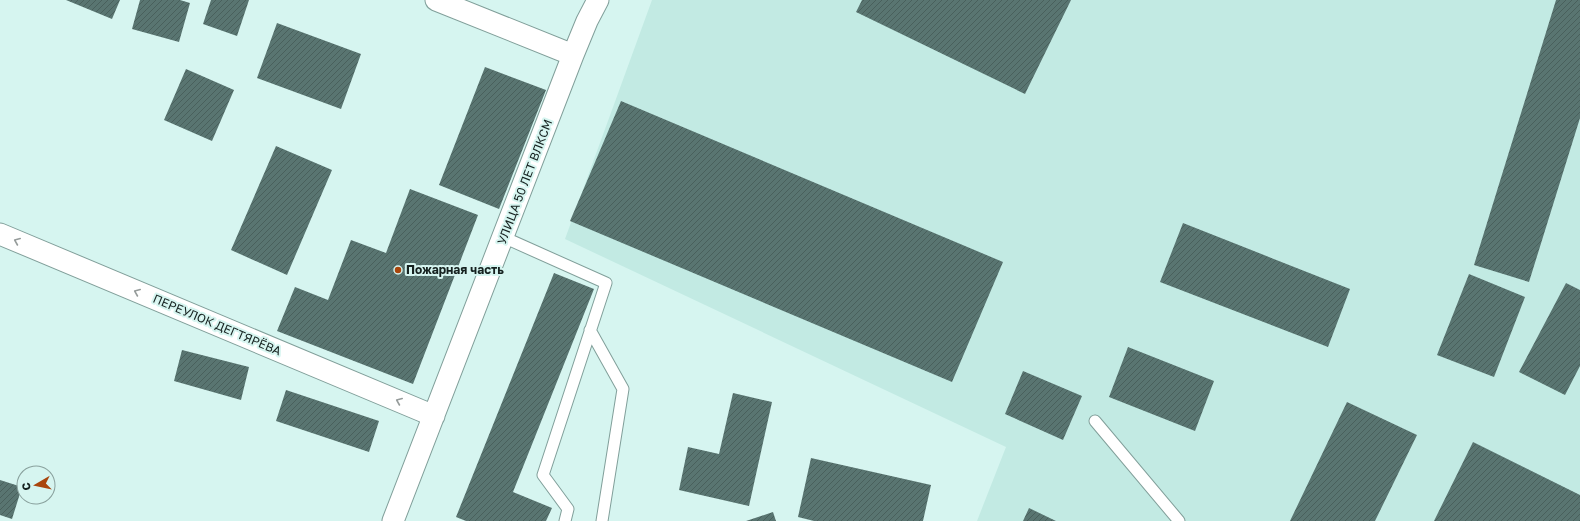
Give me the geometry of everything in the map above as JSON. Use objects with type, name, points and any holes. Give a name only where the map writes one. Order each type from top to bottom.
[{"type":"street","points":[[436,0],[573,55]]},
{"type":"street","name":"УЛИЦА 50 ЛЕТ ВЛКСМ","points":[[393,521],[573,55],[587,21],[598,0]]},
{"type":"street","name":"ПЕРЕУЛОК ДЕГТЯРЁВА","points":[[0,234],[434,416]]},
{"type":"lane","points":[[503,237],[606,283],[543,475],[568,509],[565,521]]},
{"type":"lane","points":[[590,330],[623,389],[602,521]]},
{"type":"lane","points":[[1096,421],[1179,521]]},
{"type":"shaded area","points":[[652,0],[1580,0],[1580,521],[977,521],[1006,447],[565,239]]},
{"type":"building","points":[[66,0],[120,0],[112,19]]},
{"type":"building","points":[[140,0],[180,0],[190,3],[179,42],[132,29]]},
{"type":"building","points":[[211,0],[249,0],[237,36],[203,24]]},
{"type":"building","points":[[862,0],[1071,0],[1025,94],[856,12]]},
{"type":"building","points":[[1556,0],[1580,0],[1580,118],[1529,282],[1474,265]]},
{"type":"building","points":[[277,23],[361,54],[341,109],[257,78]]},
{"type":"building","points":[[485,67],[546,90],[499,209],[439,185]]},
{"type":"building","points":[[186,69],[234,90],[212,141],[164,120]]},
{"type":"building","points":[[621,101],[1003,262],[952,382],[570,221]]},
{"type":"building","points":[[276,146],[332,170],[287,275],[231,250]]},
{"type":"building","name":"Пожарная часть","points":[[410,189],[478,215],[413,384],[277,331],[295,287],[328,300],[351,240],[386,253]]},
{"type":"building","points":[[1183,223],[1350,289],[1328,347],[1160,282]]},
{"type":"building","points":[[554,273],[594,289],[513,492],[552,508],[546,521],[466,521],[456,517]]},
{"type":"building","points":[[1469,274],[1525,297],[1494,377],[1437,355]]},
{"type":"building","points":[[1566,283],[1580,290],[1580,366],[1565,395],[1519,372]]},
{"type":"building","points":[[1128,347],[1214,381],[1195,431],[1109,397]]},
{"type":"building","points":[[182,350],[249,367],[241,400],[174,381]]},
{"type":"building","points":[[1023,371],[1082,396],[1063,440],[1005,414]]},
{"type":"building","points":[[286,390],[379,421],[369,452],[276,421]]},
{"type":"building","points":[[733,393],[772,402],[749,506],[679,490],[688,447],[719,454]]},
{"type":"building","points":[[1347,402],[1417,435],[1375,521],[1290,521]]},
{"type":"building","points":[[1473,442],[1580,495],[1580,521],[1434,521]]},
{"type":"building","points":[[811,458],[931,485],[923,521],[814,521],[798,517]]},
{"type":"building","points":[[0,480],[16,485],[16,505],[12,519],[0,515]]},
{"type":"building","points":[[1029,508],[1056,521],[1023,521]]},
{"type":"building","points":[[773,512],[776,521],[746,521]]},
{"type":"place","name":"Пожарная часть","points":[[398,270]]}]
